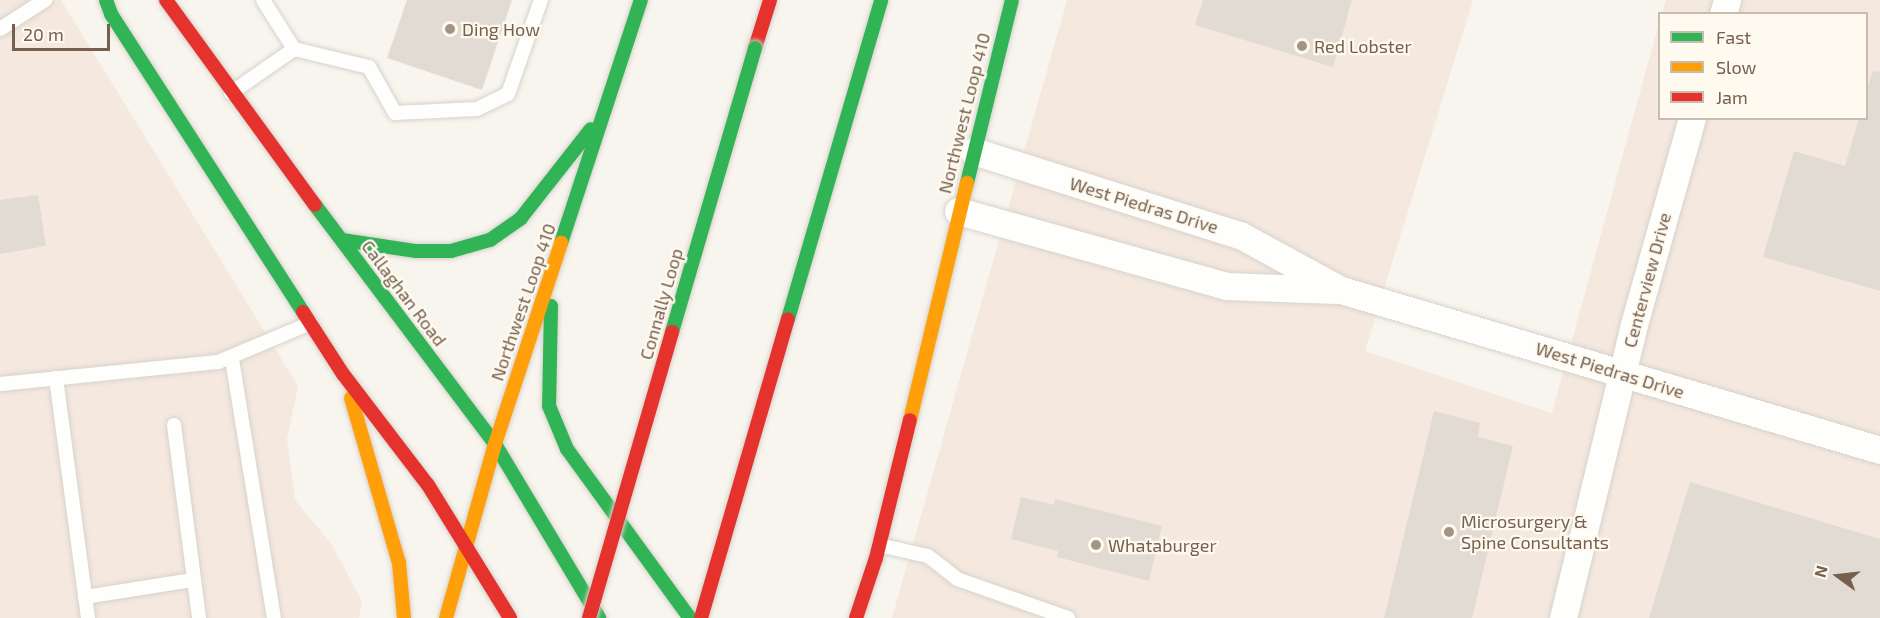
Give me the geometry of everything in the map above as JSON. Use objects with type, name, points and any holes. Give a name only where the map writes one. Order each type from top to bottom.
[{"type":"main road","points":[[106,0],[111,14],[343,374],[428,485],[510,618]]},
{"type":"main road","name":"Northwest Loop 410","points":[[446,618],[495,444],[641,0]]},
{"type":"main road","name":"Connally Loop","points":[[590,618],[770,0]]},
{"type":"main road","points":[[701,618],[881,0]]},
{"type":"main road","name":"Northwest Loop 410","points":[[856,618],[877,552],[1011,0]]},
{"type":"main road","name":"Callaghan Road","points":[[170,5],[231,93],[495,444],[599,618]]},
{"type":"main road","points":[[342,240],[423,251],[451,250],[490,240],[522,218],[605,111]]},
{"type":"main road","points":[[552,272],[549,406],[567,449],[690,618]]},
{"type":"main road","points":[[343,374],[399,563],[404,618]]},
{"type":"main road","points":[[849,618],[877,552]]},
{"type":"street","name":"Centerview Drive","points":[[1563,618],[1622,374],[1691,120]]},
{"type":"street","name":"West Piedras Drive","points":[[973,152],[1240,235],[1341,290],[1880,450]]},
{"type":"street","name":"West Piedras Drive","points":[[958,211],[1226,286],[1341,290]]},
{"type":"lane","points":[[0,30],[45,0]]},
{"type":"lane","points":[[170,5],[191,0]]},
{"type":"lane","points":[[263,0],[294,49],[369,67],[395,113],[477,109],[508,94],[541,0]]},
{"type":"lane","points":[[231,93],[294,49]]},
{"type":"lane","points":[[0,384],[232,359],[310,323]]},
{"type":"lane","points":[[232,359],[274,618]]},
{"type":"lane","points":[[56,378],[88,618]]},
{"type":"lane","points":[[174,425],[192,580],[199,618]]},
{"type":"lane","points":[[877,552],[928,556],[957,579],[1068,618]]},
{"type":"lane","points":[[85,597],[192,580]]},
{"type":"shaded area","points":[[0,0],[61,0],[298,386],[287,439],[295,500],[332,545],[362,601],[359,618],[0,618]]},
{"type":"shaded area","points":[[1067,0],[1473,0],[1365,351],[1552,413],[1658,27],[1658,120],[1868,120],[1868,12],[1662,12],[1666,0],[1880,0],[1880,618],[892,618]]},
{"type":"building","name":"Ding How","points":[[407,0],[512,0],[482,90],[387,58]]},
{"type":"building","name":"Red Lobster","points":[[1203,0],[1352,0],[1333,67],[1195,25]]},
{"type":"building","points":[[1873,71],[1880,72],[1880,291],[1763,257],[1794,151],[1845,166],[1858,120],[1868,120],[1868,86]]},
{"type":"building","points":[[38,195],[46,246],[0,254],[0,200]]},
{"type":"building","name":"Microsurgery & Spine Consultants","points":[[1434,411],[1480,423],[1478,437],[1513,446],[1472,618],[1384,618]]},
{"type":"building","points":[[1690,482],[1880,539],[1880,618],[1649,618]]},
{"type":"building","name":"Whataburger","points":[[1021,497],[1054,505],[1055,499],[1162,526],[1149,581],[1057,557],[1058,551],[1011,539]]},
{"type":"traffic: fast","points":[[106,0],[111,14],[303,312]]},
{"type":"traffic: fast","points":[[561,243],[641,0]]},
{"type":"traffic: fast","points":[[788,319],[881,0]]},
{"type":"traffic: fast","points":[[967,183],[1012,0]]},
{"type":"traffic: fast","points":[[672,332],[755,48]]},
{"type":"traffic: fast","points":[[342,240],[416,251],[451,251],[490,240],[521,218],[591,129]]},
{"type":"traffic: fast","points":[[315,205],[495,444],[599,618]]},
{"type":"traffic: fast","points":[[551,306],[549,406],[567,449],[690,618]]},
{"type":"traffic: slow","points":[[910,420],[967,183]]},
{"type":"traffic: slow","points":[[446,618],[495,444],[561,243]]},
{"type":"traffic: slow","points":[[351,398],[399,563],[404,618]]},
{"type":"traffic: jam","points":[[166,0],[315,205]]},
{"type":"traffic: jam","points":[[755,48],[770,0]]},
{"type":"traffic: jam","points":[[303,312],[343,374],[428,485],[510,618]]},
{"type":"traffic: jam","points":[[701,618],[788,319]]},
{"type":"traffic: jam","points":[[589,618],[672,332]]},
{"type":"traffic: jam","points":[[856,618],[876,558],[910,420]]},
{"type":"place","name":"Ding How","points":[[450,29]]},
{"type":"place","name":"Red Lobster","points":[[1302,46]]},
{"type":"place","name":"Microsurgery & Spine Consultants","points":[[1449,532]]},
{"type":"place","name":"Whataburger","points":[[1096,545]]}]
